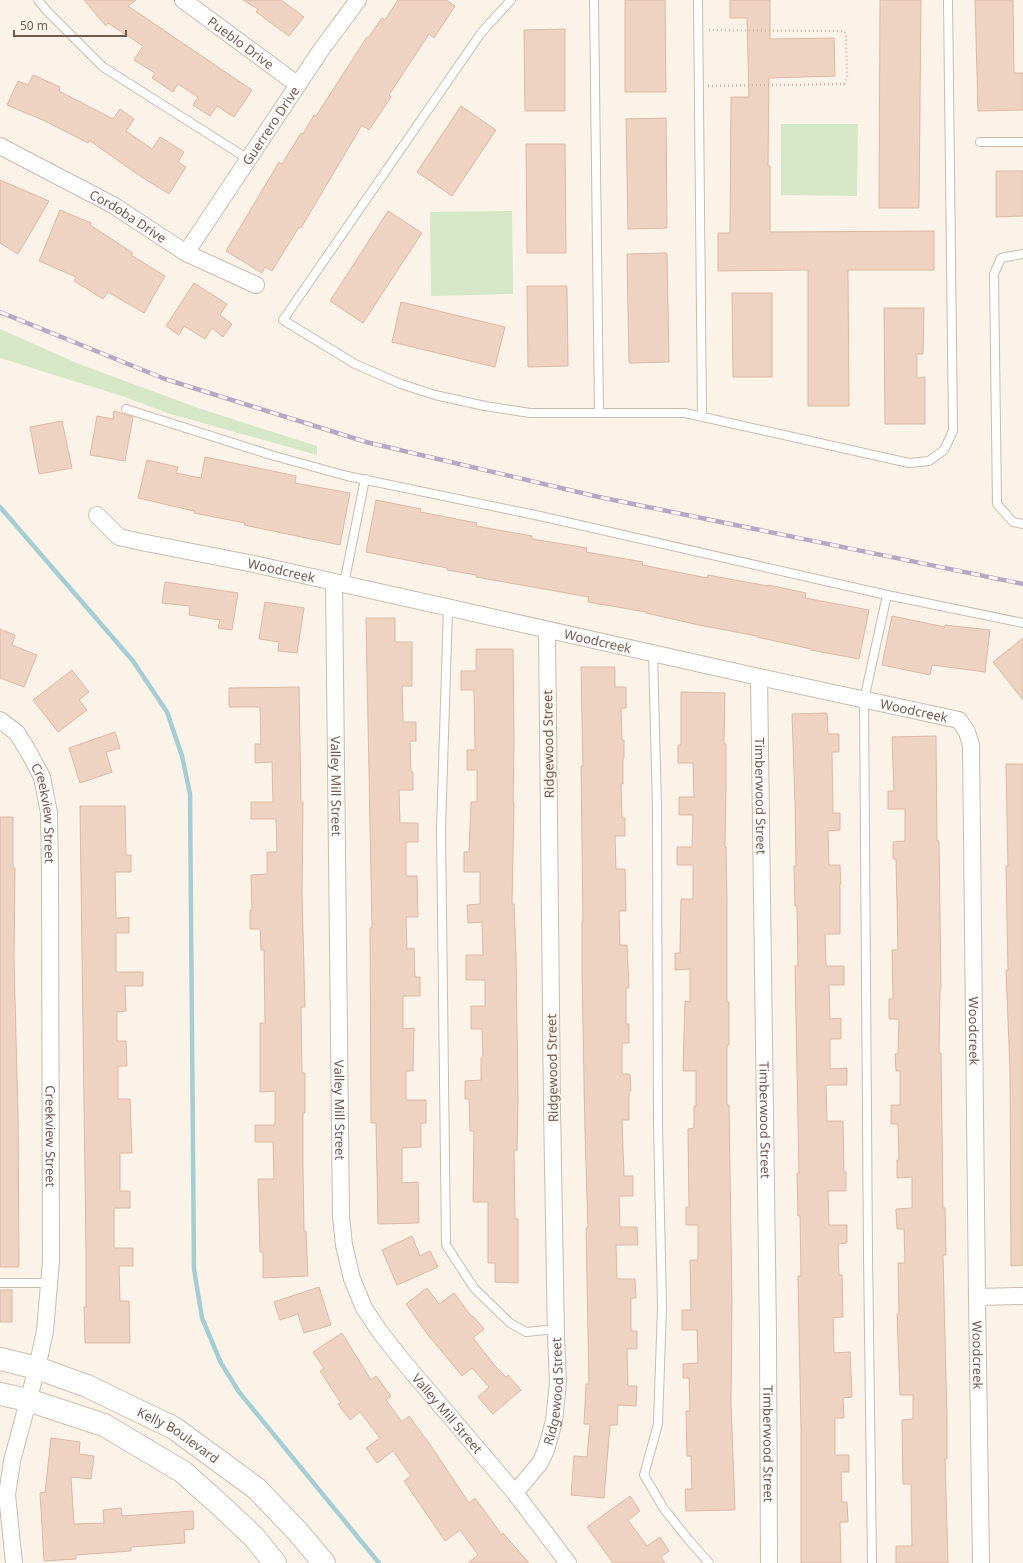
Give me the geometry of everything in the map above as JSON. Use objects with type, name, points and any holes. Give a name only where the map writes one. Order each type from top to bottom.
[{"type":"main road","name":"Kelly Boulevard","points":[[0,1359],[37,1368],[87,1386],[174,1428],[257,1489],[298,1532],[324,1563]]},
{"type":"main road","points":[[0,1394],[28,1400],[104,1425],[183,1472],[254,1538],[275,1563]]},
{"type":"street","name":"Pueblo Drive","points":[[183,0],[298,85]]},
{"type":"street","name":"Guerrero Drive","points":[[186,253],[321,50],[358,0]]},
{"type":"street","name":"Cordoba Drive","points":[[0,146],[113,205],[186,253],[256,285]]},
{"type":"street","name":"Woodcreek","points":[[97,515],[119,537],[254,564],[759,678],[960,720],[967,732],[971,745],[981,1563]]},
{"type":"street","name":"Valley Mill Street","points":[[339,583],[341,1217],[344,1245],[352,1279],[364,1308],[380,1332],[515,1493],[568,1563]]},
{"type":"street","name":"Ridgewood Street","points":[[515,1493],[540,1463],[546,1450],[554,1421],[558,1382],[556,1329],[547,630]]},
{"type":"street","name":"Timberwood Street","points":[[759,678],[768,1342],[769,1563]]},
{"type":"street","name":"Creekview Street","points":[[0,720],[17,733],[42,777],[49,813],[52,1253],[46,1331],[12,1461],[5,1478],[14,1563]]},
{"type":"street","points":[[977,1297],[1023,1296]]},
{"type":"lane","points":[[38,0],[103,67],[248,159]]},
{"type":"lane","points":[[511,0],[481,33],[283,320],[355,364],[401,384],[435,395],[485,406],[530,413],[685,413],[909,463],[929,461],[944,450],[953,431],[948,0]]},
{"type":"lane","points":[[594,0],[599,413]]},
{"type":"lane","points":[[698,0],[702,416]]},
{"type":"lane","points":[[980,142],[1023,142]]},
{"type":"lane","points":[[1023,254],[1001,258],[994,274],[997,504],[1013,522],[1023,524]]},
{"type":"lane","points":[[126,409],[271,455],[365,479],[540,516],[1023,623]]},
{"type":"lane","points":[[339,583],[365,479]]},
{"type":"lane","points":[[872,1563],[864,700],[888,594]]},
{"type":"lane","points":[[448,608],[441,829],[446,1245],[474,1288],[510,1323],[526,1332],[556,1329]]},
{"type":"lane","points":[[653,654],[656,799],[658,1125],[662,1306],[658,1424],[644,1475],[664,1509],[710,1563]]},
{"type":"lane","points":[[0,1282],[50,1283]]},
{"type":"path","points":[[698,30],[844,31],[846,34],[847,77],[844,84],[699,86]]},
{"type":"green space","points":[[781,124],[858,124],[857,196],[781,195]]},
{"type":"green space","points":[[512,211],[513,294],[431,296],[430,212]]},
{"type":"green space","points":[[0,329],[79,364],[201,409],[317,446],[317,455],[167,413],[125,397],[0,358]]},
{"type":"building","points":[[84,0],[136,0],[128,6],[252,90],[234,117],[217,106],[210,116],[193,105],[198,97],[178,84],[173,92],[152,78],[155,73],[134,60],[143,46],[108,23],[106,26]]},
{"type":"building","points":[[243,0],[281,0],[304,17],[289,36],[256,12],[258,9]]},
{"type":"building","points":[[398,0],[446,0],[455,6],[434,38],[429,34],[389,95],[391,97],[369,130],[362,125],[301,228],[299,227],[272,271],[265,267],[262,273],[226,251],[279,162],[282,164],[301,133],[303,134],[314,115],[316,116],[367,37],[368,38],[382,18],[385,20]]},
{"type":"building","points":[[625,0],[665,0],[666,92],[625,92]]},
{"type":"building","points":[[730,0],[770,0],[770,39],[834,38],[835,76],[769,78],[768,166],[770,166],[770,232],[934,231],[934,270],[848,270],[849,406],[808,406],[808,270],[718,271],[718,233],[730,233],[731,97],[749,97],[747,18],[730,18]]},
{"type":"building","points":[[880,0],[921,0],[919,208],[879,208]]},
{"type":"building","points":[[975,0],[1013,0],[1014,73],[1023,73],[1023,110],[978,111]]},
{"type":"building","points":[[565,29],[565,111],[525,111],[524,30]]},
{"type":"building","points":[[33,75],[60,87],[59,91],[113,119],[120,109],[134,119],[126,131],[152,149],[160,137],[184,152],[178,162],[186,167],[169,194],[137,174],[89,140],[88,143],[45,121],[7,105],[18,81],[28,85]]},
{"type":"building","points":[[461,106],[496,130],[452,196],[417,172]]},
{"type":"building","points":[[666,118],[667,228],[628,229],[626,119]]},
{"type":"building","points":[[526,144],[565,144],[566,253],[527,253]]},
{"type":"building","points":[[996,171],[1023,171],[1023,216],[996,217]]},
{"type":"building","points":[[0,180],[49,201],[18,254],[0,243]]},
{"type":"building","points":[[60,210],[91,223],[90,225],[133,253],[131,255],[165,276],[144,313],[108,292],[103,299],[74,281],[76,277],[39,261]]},
{"type":"building","points":[[388,211],[422,233],[363,323],[330,301]]},
{"type":"building","points":[[667,253],[669,362],[629,363],[627,254]]},
{"type":"building","points":[[194,283],[227,304],[220,315],[232,324],[223,337],[212,328],[205,339],[184,326],[179,335],[166,326]]},
{"type":"building","points":[[527,286],[567,286],[568,366],[528,367]]},
{"type":"building","points":[[732,293],[772,293],[772,377],[733,377]]},
{"type":"building","points":[[401,302],[505,327],[495,367],[392,342]]},
{"type":"building","points":[[884,308],[924,308],[923,354],[917,354],[917,378],[925,377],[925,424],[885,424]]},
{"type":"building","points":[[114,411],[133,417],[125,461],[90,455],[97,416],[113,419]]},
{"type":"building","points":[[62,421],[72,468],[39,474],[30,427]]},
{"type":"building","points":[[205,457],[296,476],[295,483],[350,493],[340,545],[244,525],[245,523],[194,513],[194,511],[138,498],[147,460],[178,467],[176,473],[201,478]]},
{"type":"building","points":[[376,500],[421,509],[420,512],[477,523],[476,526],[532,536],[532,539],[587,548],[586,552],[643,562],[642,565],[707,578],[708,575],[768,585],[806,593],[805,598],[869,610],[859,659],[811,650],[757,636],[699,625],[646,612],[588,602],[589,597],[476,577],[476,575],[447,570],[447,568],[366,552]]},
{"type":"building","points":[[165,582],[238,593],[232,630],[218,628],[220,620],[189,615],[190,606],[162,603]]},
{"type":"building","points":[[265,602],[304,608],[297,653],[278,651],[279,642],[259,639]]},
{"type":"building","points":[[892,616],[945,627],[945,625],[990,630],[985,672],[932,665],[930,675],[882,665]]},
{"type":"building","points":[[366,618],[395,618],[395,642],[412,642],[412,686],[402,686],[403,722],[416,722],[416,741],[410,741],[413,790],[399,790],[400,823],[418,823],[418,842],[406,842],[406,876],[417,876],[418,917],[406,917],[407,949],[414,948],[415,977],[420,977],[420,996],[403,996],[403,1029],[414,1028],[413,1071],[406,1071],[406,1100],[426,1100],[426,1123],[421,1123],[421,1147],[402,1148],[402,1183],[418,1182],[419,1223],[378,1224],[376,1123],[371,1123],[370,928],[372,928]]},
{"type":"building","points":[[0,629],[15,635],[12,645],[37,655],[24,687],[0,678]]},
{"type":"building","points":[[1023,638],[1023,700],[993,662]]},
{"type":"building","points":[[476,649],[513,649],[514,803],[512,904],[514,904],[516,954],[518,1099],[517,1150],[514,1150],[515,1219],[518,1219],[518,1283],[495,1282],[495,1263],[488,1263],[488,1202],[473,1202],[474,1131],[470,1131],[469,1099],[465,1099],[465,1081],[481,1080],[481,1058],[483,1058],[482,1029],[471,1029],[471,1006],[485,1006],[485,980],[466,980],[466,955],[483,955],[482,922],[468,923],[467,905],[480,904],[480,872],[464,872],[464,852],[469,852],[471,802],[477,802],[477,770],[467,770],[467,750],[475,750],[474,690],[461,690],[461,671],[476,671]]},
{"type":"building","points":[[581,667],[615,667],[615,687],[626,687],[626,708],[621,708],[622,740],[624,740],[623,784],[621,784],[622,818],[625,818],[625,836],[615,836],[616,869],[625,869],[626,911],[619,911],[620,945],[627,945],[629,988],[626,988],[626,1024],[629,1024],[629,1043],[622,1043],[622,1074],[630,1074],[631,1091],[629,1091],[629,1120],[622,1120],[624,1176],[633,1176],[633,1196],[619,1196],[620,1227],[637,1227],[638,1245],[616,1245],[617,1279],[635,1279],[636,1298],[631,1298],[631,1331],[637,1331],[637,1349],[627,1349],[628,1386],[637,1386],[636,1406],[618,1405],[617,1425],[610,1425],[604,1498],[571,1495],[574,1456],[587,1457],[590,1424],[584,1424],[586,1384],[589,1384],[586,1228],[588,1228],[582,972],[583,921],[581,766],[583,766]]},
{"type":"building","points":[[72,670],[89,692],[79,700],[87,710],[58,732],[33,700]]},
{"type":"building","points":[[299,687],[301,802],[303,802],[302,892],[305,1007],[301,1007],[302,1073],[305,1073],[305,1113],[303,1113],[304,1231],[306,1231],[308,1276],[263,1278],[263,1252],[260,1252],[258,1179],[274,1179],[273,1142],[255,1142],[255,1125],[275,1125],[275,1091],[260,1092],[260,1023],[265,1023],[264,950],[261,950],[260,929],[250,929],[250,910],[252,910],[251,875],[267,874],[267,852],[277,852],[276,819],[251,819],[251,802],[273,802],[272,762],[255,763],[255,744],[261,744],[260,707],[229,707],[229,688]]},
{"type":"building","points":[[681,692],[725,693],[724,744],[726,744],[725,847],[727,899],[727,1002],[729,1002],[727,1105],[729,1105],[732,1301],[731,1403],[735,1510],[686,1511],[685,1489],[692,1489],[691,1456],[687,1456],[686,1411],[690,1411],[689,1378],[683,1378],[683,1364],[698,1363],[697,1330],[682,1330],[682,1310],[691,1310],[690,1260],[698,1260],[698,1225],[686,1225],[686,1207],[689,1207],[688,1129],[694,1128],[694,1106],[696,1106],[696,1071],[683,1071],[685,1001],[690,1002],[690,969],[675,970],[675,953],[680,953],[681,899],[693,899],[693,865],[677,865],[677,847],[692,847],[693,815],[679,815],[679,797],[694,797],[693,763],[678,763],[678,745],[681,745]]},
{"type":"building","points":[[827,713],[828,734],[839,734],[839,752],[832,752],[833,813],[840,813],[840,830],[828,831],[829,865],[840,865],[841,884],[840,934],[825,934],[826,966],[844,966],[844,985],[829,985],[830,1019],[841,1018],[841,1039],[830,1039],[830,1069],[847,1068],[847,1085],[826,1085],[827,1121],[843,1121],[844,1172],[846,1172],[846,1191],[828,1191],[829,1225],[847,1225],[847,1243],[838,1244],[839,1275],[842,1275],[843,1317],[833,1318],[834,1353],[850,1352],[852,1397],[843,1398],[844,1418],[835,1418],[835,1455],[849,1455],[849,1472],[841,1472],[842,1502],[847,1502],[848,1522],[840,1522],[841,1563],[801,1563],[801,1431],[798,1276],[801,1276],[800,1216],[798,1216],[797,1173],[799,1173],[795,966],[798,966],[797,906],[795,906],[794,866],[796,866],[792,714]]},
{"type":"building","points":[[115,732],[120,748],[106,752],[112,772],[80,783],[69,748]]},
{"type":"building","points":[[936,736],[941,989],[939,1053],[941,1053],[943,1208],[945,1208],[946,1255],[943,1255],[947,1419],[947,1459],[945,1459],[948,1563],[896,1563],[896,1546],[912,1546],[911,1484],[903,1484],[902,1420],[913,1419],[913,1395],[900,1395],[897,1314],[899,1314],[898,1263],[905,1263],[904,1229],[897,1229],[896,1209],[912,1208],[912,1177],[897,1178],[897,1160],[899,1160],[898,1124],[891,1124],[891,1105],[900,1105],[900,1071],[896,1071],[895,1054],[898,1053],[899,1019],[889,1019],[889,999],[893,999],[892,950],[898,950],[896,859],[893,859],[893,842],[905,841],[905,809],[888,809],[888,791],[894,791],[892,737]]},
{"type":"building","points":[[1006,764],[1023,764],[1023,1265],[1011,1266],[1010,1071],[1006,970],[1008,970]]},
{"type":"building","points":[[80,806],[125,806],[126,855],[131,855],[131,872],[115,872],[116,918],[129,917],[129,933],[116,933],[116,972],[143,972],[143,986],[125,986],[126,1011],[117,1012],[117,1041],[126,1041],[127,1066],[118,1066],[118,1099],[130,1099],[132,1153],[120,1153],[120,1191],[130,1191],[130,1208],[114,1208],[114,1248],[133,1248],[133,1266],[119,1266],[120,1301],[129,1301],[130,1343],[85,1343],[84,1307],[86,1307],[86,1248]]},
{"type":"building","points":[[0,817],[13,817],[13,868],[15,868],[14,960],[18,1114],[19,1267],[0,1267]]},
{"type":"building","points":[[412,1236],[420,1256],[430,1251],[438,1267],[397,1285],[382,1250]]},
{"type":"building","points":[[319,1287],[331,1325],[304,1333],[298,1314],[280,1320],[274,1302]]},
{"type":"building","points":[[427,1288],[439,1304],[454,1293],[472,1317],[473,1316],[484,1329],[473,1338],[496,1367],[506,1377],[508,1375],[521,1390],[493,1414],[478,1397],[489,1387],[472,1368],[462,1376],[428,1335],[406,1304]]},
{"type":"building","points":[[0,1290],[12,1290],[12,1322],[0,1322]]},
{"type":"building","points":[[342,1333],[371,1380],[376,1376],[391,1396],[386,1400],[402,1422],[409,1416],[469,1503],[475,1498],[502,1535],[503,1533],[529,1563],[468,1563],[478,1555],[460,1530],[445,1541],[404,1481],[411,1476],[393,1451],[377,1463],[366,1448],[380,1438],[360,1412],[350,1420],[338,1404],[341,1403],[320,1371],[324,1369],[313,1352]]},
{"type":"building","points":[[51,1438],[80,1442],[79,1454],[94,1456],[91,1479],[71,1477],[74,1524],[104,1523],[103,1510],[121,1508],[122,1516],[193,1511],[194,1529],[184,1530],[185,1543],[131,1547],[131,1551],[76,1555],[76,1559],[44,1561],[40,1493],[45,1492]]},
{"type":"building","points":[[630,1496],[640,1511],[628,1520],[647,1546],[660,1537],[669,1551],[661,1557],[665,1563],[613,1563],[587,1527]]},
{"type":"waterway","points":[[0,507],[133,661],[167,712],[182,756],[190,794],[194,1269],[202,1318],[221,1363],[239,1392],[379,1563]]},
{"type":"railway","points":[[0,312],[165,379],[366,442],[599,497],[1023,584]]}]
